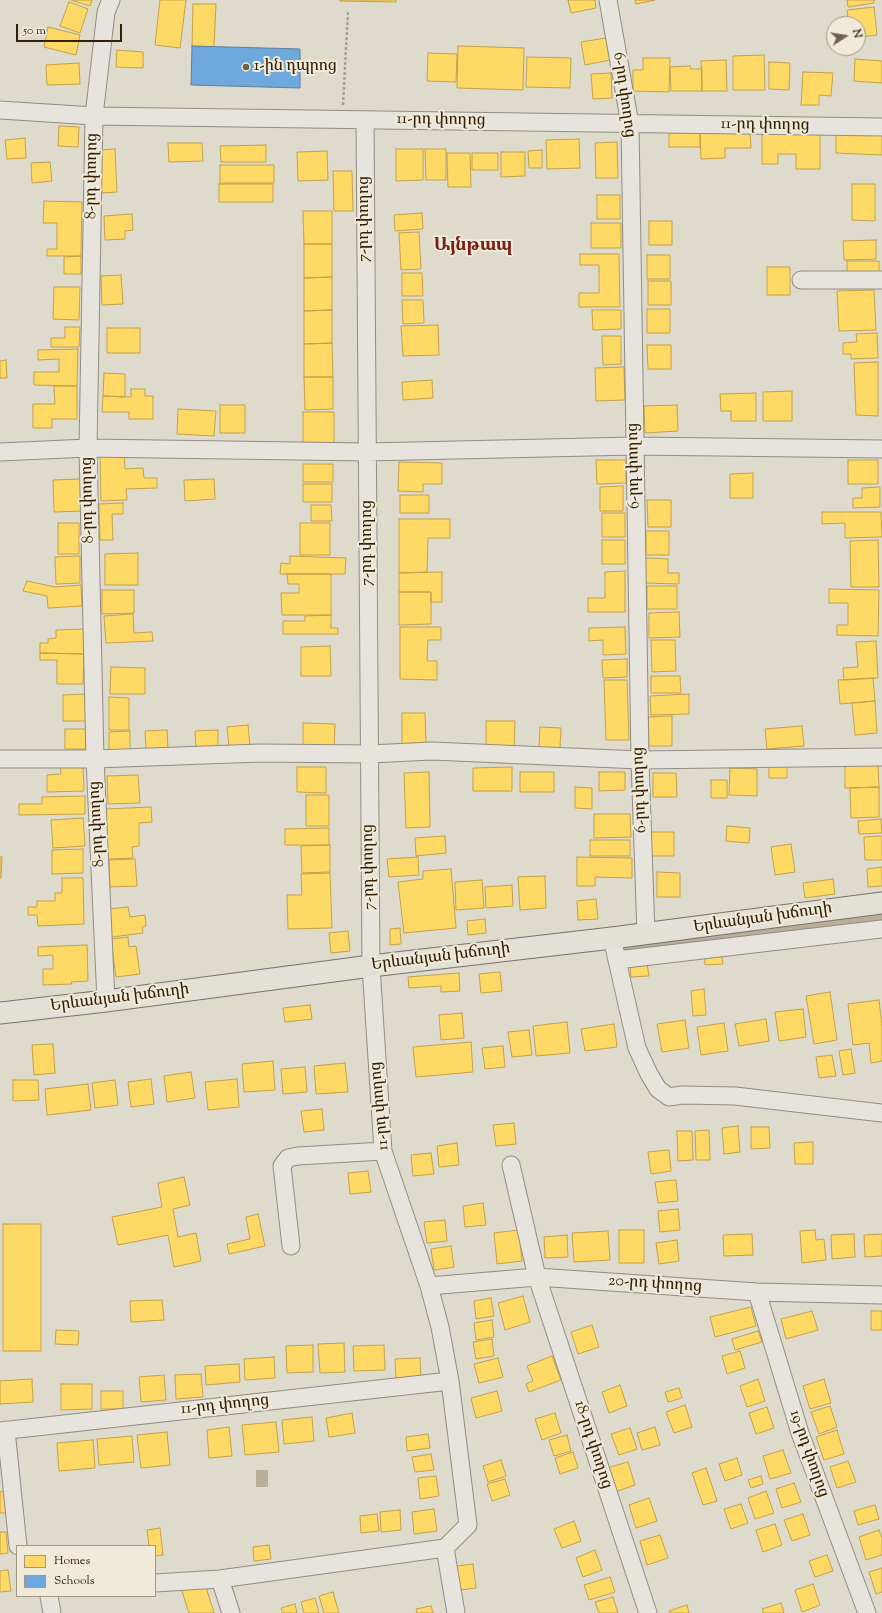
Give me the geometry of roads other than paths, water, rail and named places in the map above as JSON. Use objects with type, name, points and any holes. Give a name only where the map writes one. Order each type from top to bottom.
[{"type":"main road","name":"Երևանյան խճուղի","points":[[0,1013],[106,1001],[371,966],[646,934],[882,903]]},
{"type":"street","name":"8-րդ փողոց","points":[[106,1001],[95,759],[88,448],[94,116],[106,12],[112,0]]},
{"type":"street","name":"6-րդ փողոց","points":[[608,0],[630,124],[640,760],[646,934]]},
{"type":"street","name":"11-րդ փողոց","points":[[0,110],[94,116],[882,127]]},
{"type":"street","name":"7-րդ փողոց","points":[[365,120],[371,966]]},
{"type":"street","points":[[801,280],[882,280]]},
{"type":"street","points":[[0,452],[88,448],[367,452],[635,446],[882,449]]},
{"type":"street","points":[[0,759],[95,759],[260,753],[369,754],[432,751],[640,760],[882,757]]},
{"type":"street","points":[[617,960],[882,929]]},
{"type":"street","points":[[612,938],[637,1048],[658,1089],[669,1097],[682,1095],[735,1096],[882,1113]]},
{"type":"street","name":"11-րդ փողոց","points":[[371,966],[382,1151],[429,1286],[440,1327],[450,1381],[468,1525],[445,1548]]},
{"type":"street","points":[[291,1246],[282,1166],[288,1158],[298,1156],[382,1151]]},
{"type":"street","name":"18-րդ փողոց","points":[[511,1165],[537,1277],[648,1613]]},
{"type":"street","name":"20-րդ փողոց","points":[[429,1286],[537,1277],[757,1292],[882,1295]]},
{"type":"street","name":"19-րդ փողոց","points":[[757,1292],[800,1434],[868,1613]]},
{"type":"street","name":"11-րդ փողոց","points":[[3,1430],[450,1381]]},
{"type":"street","points":[[3,1430],[18,1545]]},
{"type":"street","points":[[156,1583],[220,1579],[445,1548],[456,1613]]},
{"type":"street","points":[[220,1579],[232,1613]]},
{"type":"street","points":[[49,1597],[52,1613]]},
{"type":"waterway","points":[[622,950],[882,915]]},
{"type":"place","name":"1-ին դպրոց","points":[[246,67]]},
{"type":"district","name":"Այնթապ","points":[[473,247]]}]
